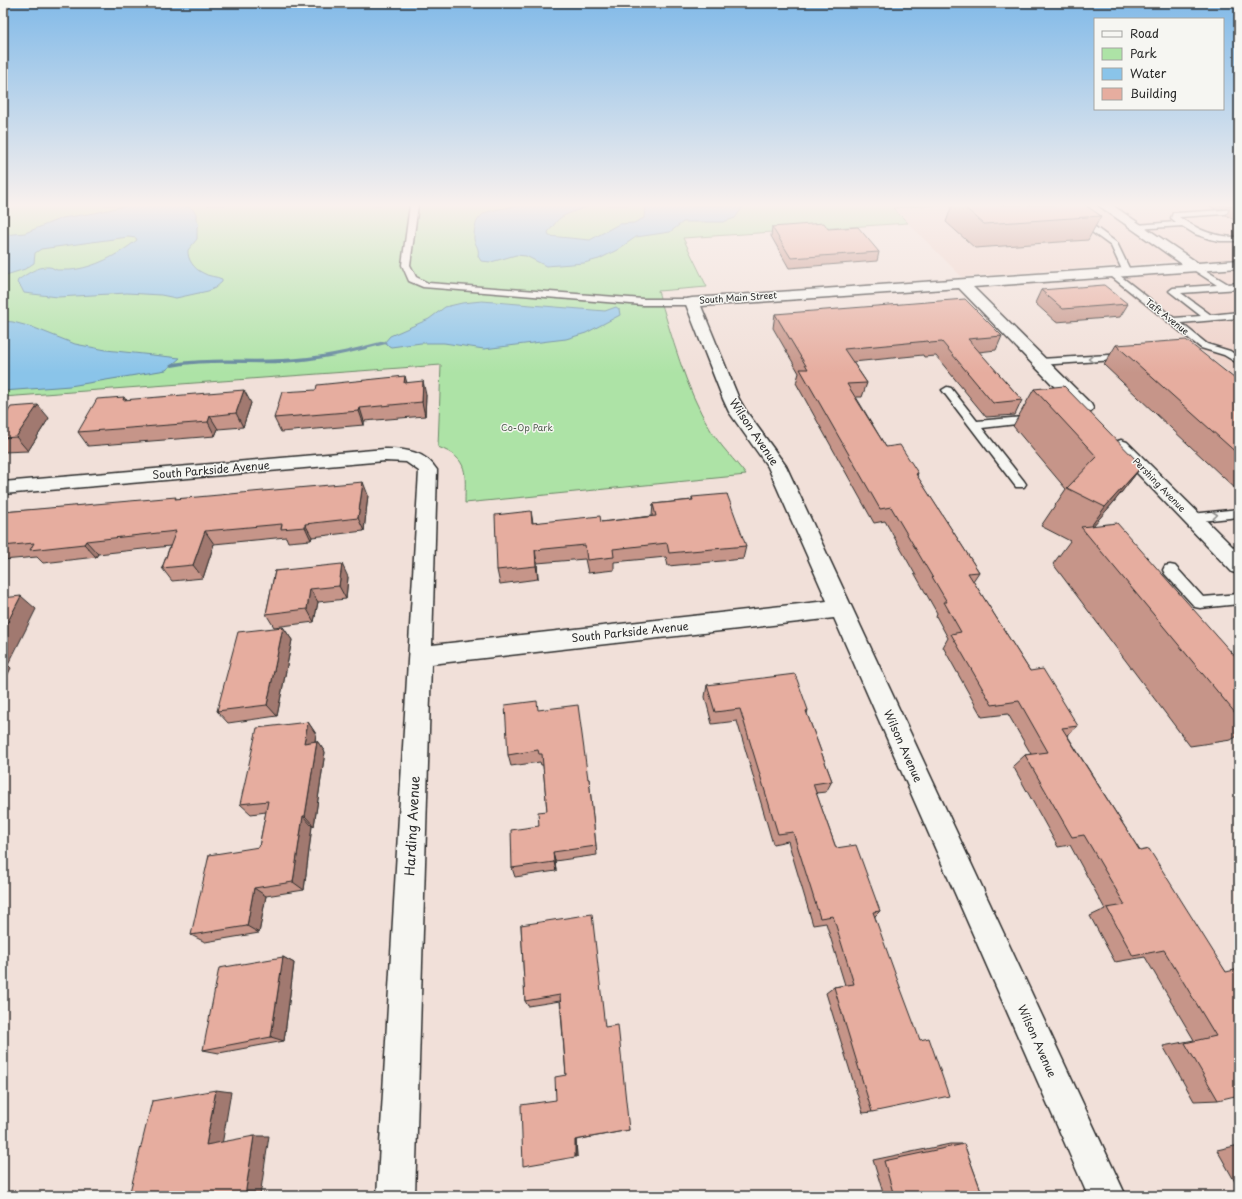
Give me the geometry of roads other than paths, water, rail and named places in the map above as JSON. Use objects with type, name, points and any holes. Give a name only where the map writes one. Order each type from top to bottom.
[{"type":"street","points":[[1186,261],[1195,267]]},
{"type":"street","name":"South Main Street","points":[[692,302],[1239,264]]},
{"type":"street","points":[[962,283],[1040,362],[1087,416]]},
{"type":"street","name":"Wilson Avenue","points":[[692,302],[731,399],[738,412],[777,466],[1107,1196]]},
{"type":"street","name":"Pershing Avenue","points":[[1111,435],[1239,566]]},
{"type":"street","name":"South Parkside Avenue","points":[[3,488],[386,455],[408,456],[418,459]]},
{"type":"street","name":"Harding Avenue","points":[[396,1196],[428,470],[418,459]]},
{"type":"street","name":"South Parkside Avenue","points":[[420,656],[841,608]]},
{"type":"lane","points":[[407,261],[406,265],[412,279],[426,285],[643,302],[692,302]]},
{"type":"lane","points":[[1122,261],[1127,272]]},
{"type":"lane","points":[[1195,267],[1239,295]]},
{"type":"lane","name":"Taft Avenue","points":[[1111,273],[1204,346],[1227,353]]},
{"type":"lane","points":[[1210,318],[1173,291],[1239,286]]},
{"type":"lane","points":[[1172,321],[1239,315]]},
{"type":"lane","points":[[1227,353],[1239,351]]},
{"type":"lane","points":[[1227,353],[1239,361]]},
{"type":"lane","points":[[1040,362],[1138,356]]},
{"type":"lane","points":[[947,390],[1020,484]]},
{"type":"lane","points":[[973,425],[1044,418]]},
{"type":"lane","points":[[1192,518],[1239,512]]},
{"type":"lane","points":[[1170,570],[1200,604],[1239,599]]},
{"type":"water","points":[[3,261],[34,261],[34,263],[25,269],[3,276]]},
{"type":"water","points":[[103,261],[191,261],[200,271],[222,279],[222,282],[215,288],[208,291],[176,298],[161,295],[127,293],[58,297],[24,293],[17,283],[18,280],[25,275],[45,267],[57,270],[70,270],[97,264]]},
{"type":"water","points":[[536,261],[592,261],[584,263],[546,266]]},
{"type":"water","points":[[482,301],[605,311],[616,307],[619,309],[620,315],[586,333],[566,339],[484,349],[444,343],[421,343],[391,347],[384,343],[390,336],[429,319],[445,307],[462,303]]},
{"type":"water","points":[[3,321],[32,327],[75,344],[106,350],[180,358],[166,370],[70,386],[3,391]]},
{"type":"waterway","points":[[172,365],[199,361],[268,361],[308,359],[333,355],[384,343]]},
{"type":"park label","name":"Co-Op Park","points":[[527,428]]}]
